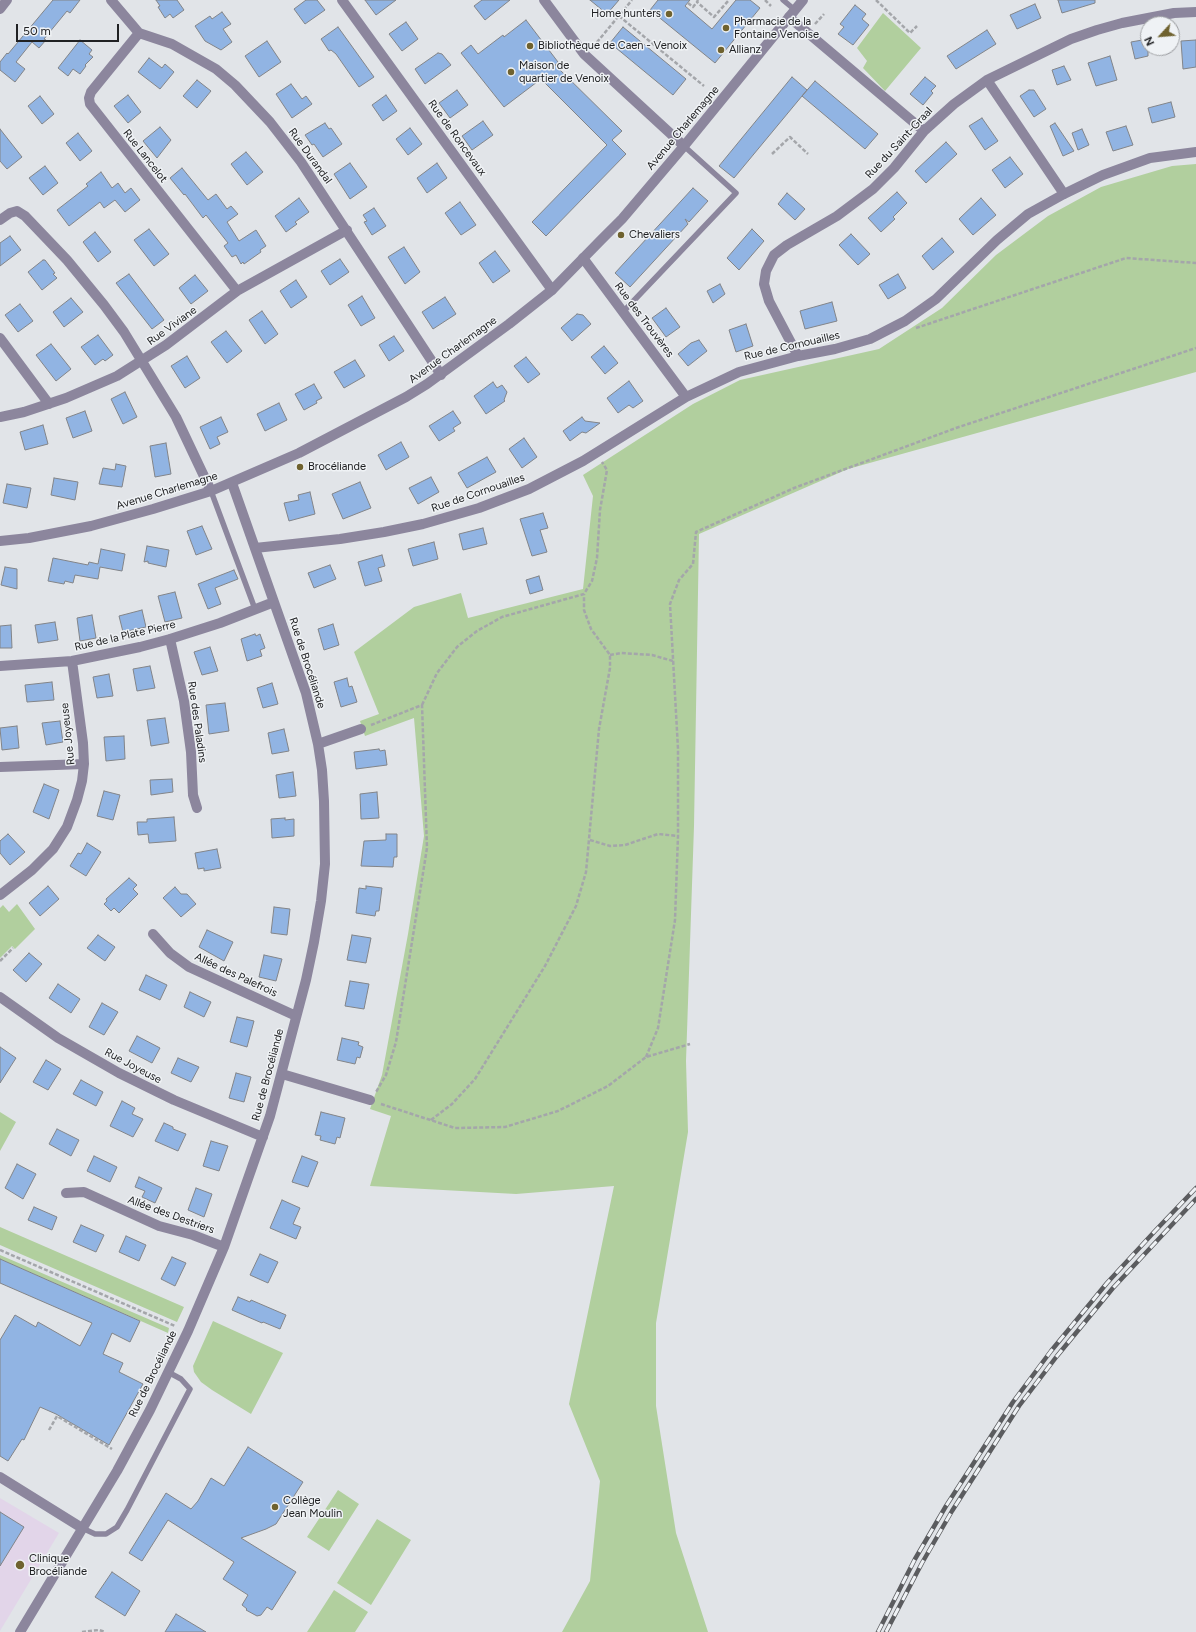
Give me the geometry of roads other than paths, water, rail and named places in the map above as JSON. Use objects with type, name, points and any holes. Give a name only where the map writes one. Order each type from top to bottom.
[{"type":"street","points":[[0,9],[7,0]]},
{"type":"street","points":[[112,0],[139,33]]},
{"type":"street","name":"Rue de Roncevaux","points":[[342,0],[552,290]]},
{"type":"street","points":[[544,0],[584,54],[684,146]]},
{"type":"street","name":"Avenue Charlemagne","points":[[0,541],[29,538],[91,526],[154,509],[211,491],[306,450],[406,397],[441,375],[552,290],[622,219],[684,146],[803,0]]},
{"type":"street","name":"Rue du Saint-Graal","points":[[798,356],[768,301],[764,284],[766,271],[774,255],[787,245],[837,216],[873,189],[894,168],[924,131],[954,104],[987,80],[1064,43],[1097,30],[1122,23],[1174,13],[1196,12]]},
{"type":"street","points":[[792,13],[924,131]]},
{"type":"street","name":"Rue Durandal","points":[[139,33],[172,44],[216,69],[235,85],[257,108],[286,141],[347,230],[441,375]]},
{"type":"street","name":"Rue Lancelot","points":[[139,33],[91,92],[89,98],[90,104],[237,292]]},
{"type":"street","points":[[987,80],[1064,194]]},
{"type":"street","name":"Rue de Cornouailles","points":[[255,548],[340,539],[423,524],[479,508],[529,489],[598,453],[686,397],[739,372],[798,356],[836,349],[870,339],[905,321],[936,299],[997,240],[1028,214],[1064,194],[1103,175],[1150,158],[1196,152]]},
{"type":"street","points":[[0,220],[10,213],[17,211],[32,222],[87,283],[124,332],[143,361],[176,417],[211,491]]},
{"type":"street","name":"Rue Viviane","points":[[0,417],[49,404],[117,376],[143,361],[189,330],[237,292],[347,230]]},
{"type":"street","name":"Rue des Trouvères","points":[[583,258],[686,397]]},
{"type":"street","points":[[0,338],[49,404]]},
{"type":"street","name":"Rue de Brocéliande","points":[[20,1632],[117,1471],[188,1331],[224,1247],[264,1137],[282,1074],[314,942],[321,901],[325,864],[324,801],[322,770],[318,744],[306,693],[232,483]]},
{"type":"street","name":"Rue de la Plate Pierre","points":[[0,666],[72,660],[140,647],[170,639],[274,602]]},
{"type":"street","name":"Rue des Paladins","points":[[170,639],[184,701],[191,752],[194,795],[198,808]]},
{"type":"street","name":"Rue Joyeuse","points":[[0,895],[32,870],[53,849],[67,827],[77,800],[82,781],[84,764],[72,660]]},
{"type":"street","points":[[318,744],[361,729]]},
{"type":"street","points":[[0,767],[84,764]]},
{"type":"street","name":"Allée des Palefrois","points":[[153,934],[170,953],[189,967],[296,1016]]},
{"type":"street","name":"Rue Joyeuse","points":[[0,997],[58,1038],[119,1073],[174,1100],[264,1137]]},
{"type":"street","points":[[282,1074],[370,1100]]},
{"type":"street","name":"Allée des Destriers","points":[[66,1193],[84,1192],[159,1226],[193,1235],[224,1247]]},
{"type":"street","points":[[0,1477],[82,1528]]},
{"type":"lane","points":[[783,0],[792,13]]},
{"type":"lane","points":[[623,312],[736,194],[684,146]]},
{"type":"lane","points":[[211,491],[255,609]]},
{"type":"lane","points":[[82,1528],[95,1534],[106,1534],[117,1527],[190,1389],[181,1379],[168,1372]]},
{"type":"railway","points":[[878,1632],[915,1559],[946,1506],[1013,1402],[1051,1351],[1107,1283],[1196,1188]]},
{"type":"railway","points":[[886,1632],[922,1563],[952,1511],[1019,1406],[1057,1356],[1113,1288],[1196,1199]]},
{"type":"place","name":"Home hunters","points":[[669,14]]},
{"type":"place","name":"Pharmacie de la Fontaine Venoise","points":[[726,28]]},
{"type":"place","name":"Bibliothèque de Caen - Venoix","points":[[530,46]]},
{"type":"place","name":"Allianz","points":[[721,50]]},
{"type":"place","name":"Maison de quartier de Venoix","points":[[511,72]]},
{"type":"place","name":"Chevaliers","points":[[621,235]]},
{"type":"place","name":"Brocéliande","points":[[300,467]]},
{"type":"place","name":"Collège Jean Moulin","points":[[275,1507]]},
{"type":"place","name":"Clinique Brocéliande","points":[[20,1565]]}]
